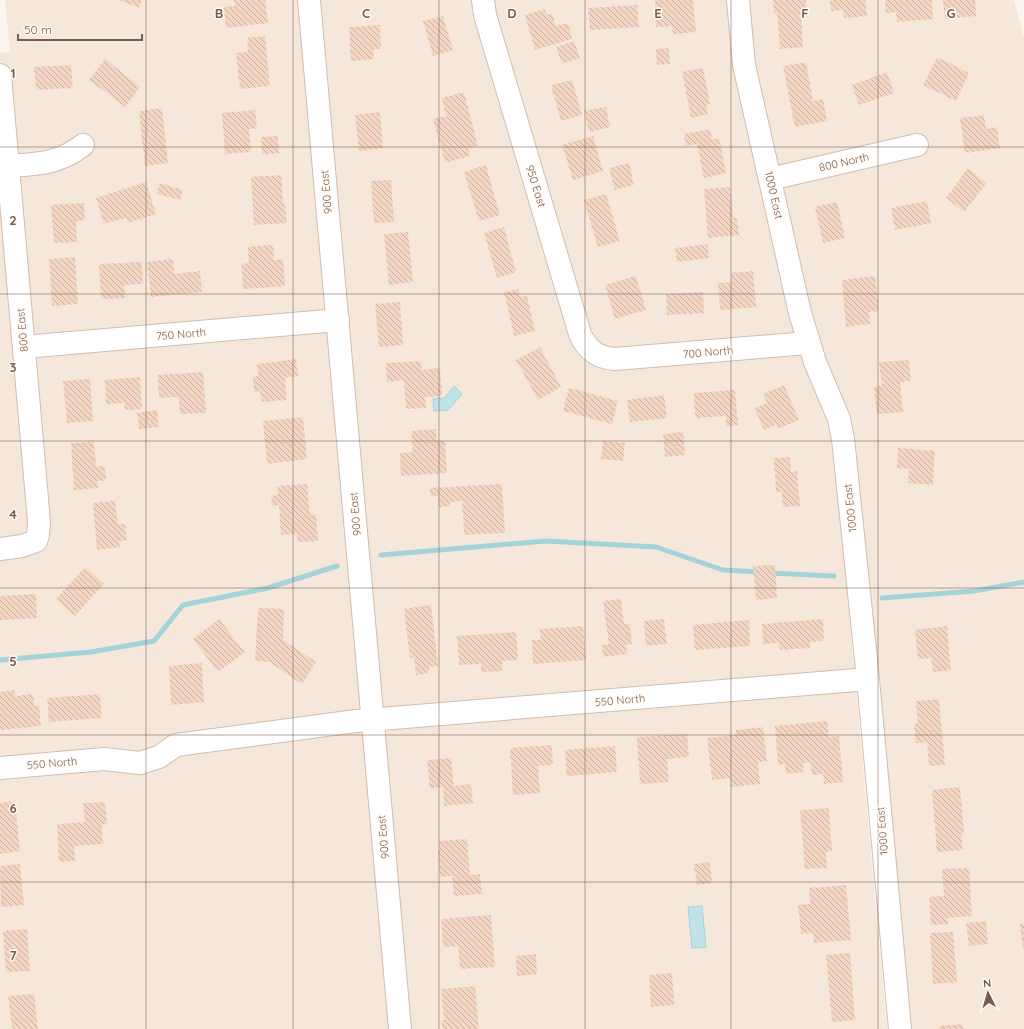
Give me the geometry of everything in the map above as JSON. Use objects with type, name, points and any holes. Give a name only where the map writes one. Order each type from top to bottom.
[{"type":"street","name":"900 East","points":[[309,0],[400,1029]]},
{"type":"street","name":"950 East","points":[[483,0],[485,15],[580,334],[586,346],[590,350],[595,354],[608,359]]},
{"type":"street","name":"1000 East","points":[[738,0],[744,65],[808,343],[814,362],[839,419],[841,429],[868,679],[900,1029]]},
{"type":"street","name":"800 East","points":[[0,75],[39,522],[36,541],[22,546],[0,549]]},
{"type":"street","points":[[8,166],[46,163],[60,159],[83,145]]},
{"type":"street","name":"800 North","points":[[770,180],[917,145]]},
{"type":"street","name":"750 North","points":[[24,347],[338,320]]},
{"type":"street","name":"700 North","points":[[608,359],[808,343]]},
{"type":"street","name":"550 North","points":[[0,768],[104,759],[140,763],[159,757],[176,745],[348,722],[868,679]]},
{"type":"shaded area","points":[[5,0],[1014,0],[1024,38],[1024,1029],[911,1029],[853,444],[832,447],[838,492],[887,1029],[0,1029],[0,53],[10,52]]},
{"type":"water","points":[[454,386],[462,394],[448,410],[434,411],[433,399],[444,398]]},
{"type":"water","points":[[702,906],[706,947],[692,948],[688,907]]},
{"type":"building","points":[[119,0],[142,0],[139,8]]},
{"type":"building","points":[[234,0],[265,0],[268,23],[226,28],[224,7],[235,6]]},
{"type":"building","points":[[655,0],[693,0],[696,32],[673,34],[672,26],[656,27]]},
{"type":"building","points":[[773,0],[806,0],[807,16],[801,16],[803,47],[780,49],[777,13],[774,13]]},
{"type":"building","points":[[830,0],[865,0],[867,16],[844,18],[843,10],[831,11]]},
{"type":"building","points":[[885,0],[932,0],[933,19],[897,22],[896,12],[886,13]]},
{"type":"building","points":[[943,0],[975,0],[976,16],[945,19]]},
{"type":"building","points":[[637,5],[639,27],[590,30],[588,8]]},
{"type":"building","points":[[545,9],[547,15],[552,14],[556,26],[568,23],[572,39],[535,50],[525,15]]},
{"type":"building","points":[[443,16],[453,50],[433,56],[423,21]]},
{"type":"building","points":[[380,25],[381,49],[373,50],[374,59],[351,61],[349,27]]},
{"type":"building","points":[[265,36],[270,86],[240,89],[236,53],[248,52],[247,38]]},
{"type":"building","points":[[574,41],[580,58],[562,64],[556,47]]},
{"type":"building","points":[[669,48],[670,64],[657,65],[656,49]]},
{"type":"building","points":[[937,57],[969,73],[956,101],[923,85]]},
{"type":"building","points":[[105,59],[140,87],[125,107],[89,80]]},
{"type":"building","points":[[806,62],[813,101],[823,99],[827,121],[795,127],[783,66]]},
{"type":"building","points":[[71,65],[73,88],[36,90],[34,67]]},
{"type":"building","points":[[703,68],[710,104],[706,104],[708,114],[691,118],[682,72]]},
{"type":"building","points":[[887,72],[894,93],[859,105],[852,85]]},
{"type":"building","points":[[572,80],[582,115],[561,121],[551,85]]},
{"type":"building","points":[[464,92],[478,146],[468,148],[470,156],[445,163],[433,119],[446,116],[442,98]]},
{"type":"building","points":[[606,107],[610,127],[589,132],[584,111]]},
{"type":"building","points":[[162,108],[168,163],[145,166],[139,111]]},
{"type":"building","points":[[255,110],[257,128],[249,129],[251,152],[225,154],[222,113]]},
{"type":"building","points":[[380,112],[383,148],[359,151],[355,115]]},
{"type":"building","points":[[984,115],[986,129],[997,127],[1000,148],[965,153],[960,118]]},
{"type":"building","points":[[710,129],[712,139],[719,138],[726,173],[704,178],[697,144],[686,146],[684,134]]},
{"type":"building","points":[[278,136],[279,153],[262,154],[261,137]]},
{"type":"building","points":[[593,136],[603,171],[573,180],[562,145]]},
{"type":"building","points":[[629,163],[634,185],[615,190],[609,168]]},
{"type":"building","points":[[486,165],[500,215],[479,221],[464,172]]},
{"type":"building","points":[[968,168],[987,183],[964,212],[946,198]]},
{"type":"building","points":[[281,175],[283,203],[285,203],[287,223],[254,225],[251,177]]},
{"type":"building","points":[[391,180],[394,222],[374,223],[371,181]]},
{"type":"building","points":[[146,182],[156,214],[128,223],[126,218],[104,224],[96,198]]},
{"type":"building","points":[[160,183],[183,190],[180,200],[157,194]]},
{"type":"building","points":[[730,187],[733,218],[737,218],[739,235],[708,238],[704,189]]},
{"type":"building","points":[[606,194],[620,241],[598,247],[584,200]]},
{"type":"building","points":[[927,201],[931,223],[895,230],[891,208]]},
{"type":"building","points":[[837,202],[845,238],[823,243],[815,207]]},
{"type":"building","points":[[84,203],[85,220],[76,221],[77,242],[54,243],[51,205]]},
{"type":"building","points":[[504,227],[516,272],[497,278],[484,233]]},
{"type":"building","points":[[408,232],[413,282],[389,285],[384,234]]},
{"type":"building","points":[[708,244],[709,258],[677,262],[675,248]]},
{"type":"building","points":[[273,245],[274,260],[283,259],[285,286],[243,289],[241,264],[249,263],[248,247]]},
{"type":"building","points":[[75,257],[78,304],[52,306],[49,259]]},
{"type":"building","points":[[173,259],[174,274],[200,271],[202,292],[151,297],[147,262]]},
{"type":"building","points":[[142,262],[143,284],[124,285],[125,298],[101,299],[99,264]]},
{"type":"building","points":[[753,271],[756,307],[720,310],[718,283],[732,282],[731,273]]},
{"type":"building","points":[[636,276],[646,310],[615,319],[605,285]]},
{"type":"building","points":[[875,276],[879,311],[869,312],[870,324],[846,327],[842,280]]},
{"type":"building","points":[[518,289],[520,297],[527,296],[535,331],[514,336],[504,292]]},
{"type":"building","points":[[703,292],[704,313],[667,315],[666,294]]},
{"type":"building","points":[[400,302],[403,345],[379,347],[375,304]]},
{"type":"building","points":[[540,347],[561,387],[538,400],[516,360]]},
{"type":"building","points":[[296,359],[298,376],[285,378],[287,400],[262,402],[260,391],[254,392],[253,377],[258,376],[257,364]]},
{"type":"building","points":[[909,360],[911,381],[900,382],[903,412],[877,414],[874,387],[882,386],[879,362]]},
{"type":"building","points":[[421,361],[422,370],[440,368],[442,396],[425,397],[426,408],[406,409],[404,380],[387,382],[386,363]]},
{"type":"building","points":[[203,372],[206,413],[180,414],[179,397],[159,398],[158,375]]},
{"type":"building","points":[[140,377],[142,409],[125,410],[124,403],[106,404],[105,380]]},
{"type":"building","points":[[90,379],[93,421],[67,423],[63,381]]},
{"type":"building","points":[[784,385],[799,420],[778,429],[776,425],[764,430],[754,408],[767,403],[763,394]]},
{"type":"building","points":[[569,388],[618,401],[612,424],[563,411]]},
{"type":"building","points":[[735,390],[738,425],[726,426],[726,416],[695,418],[694,393]]},
{"type":"building","points":[[664,395],[667,418],[630,422],[627,400]]},
{"type":"building","points":[[157,410],[159,427],[139,429],[137,413]]},
{"type":"building","points":[[303,417],[307,459],[267,464],[263,421]]},
{"type":"building","points":[[436,429],[437,441],[445,441],[447,473],[401,476],[400,453],[413,452],[411,431]]},
{"type":"building","points":[[683,432],[685,455],[665,457],[663,434]]},
{"type":"building","points":[[603,441],[625,443],[623,461],[601,459]]},
{"type":"building","points":[[94,442],[96,466],[105,466],[106,481],[97,481],[98,488],[74,490],[71,443]]},
{"type":"building","points":[[898,448],[935,451],[933,485],[908,483],[909,469],[897,468]]},
{"type":"building","points":[[790,457],[791,472],[797,471],[800,506],[783,507],[782,492],[776,492],[774,458]]},
{"type":"building","points":[[307,484],[310,515],[316,514],[318,541],[298,542],[297,534],[281,535],[279,505],[272,506],[271,496],[278,495],[277,486]]},
{"type":"building","points":[[502,484],[505,533],[464,535],[462,501],[450,502],[450,506],[439,507],[438,496],[431,496],[430,488]]},
{"type":"building","points":[[115,501],[118,524],[125,524],[127,540],[119,541],[120,547],[97,550],[93,503]]},
{"type":"building","points":[[775,565],[777,598],[756,600],[753,566]]},
{"type":"building","points":[[85,567],[104,584],[75,616],[56,599]]},
{"type":"building","points":[[36,594],[37,618],[0,620],[0,596]]},
{"type":"building","points":[[621,599],[624,624],[630,624],[632,644],[626,645],[627,654],[603,657],[602,645],[609,644],[603,601]]},
{"type":"building","points":[[431,605],[438,666],[429,667],[429,673],[416,675],[414,657],[410,658],[404,609]]},
{"type":"building","points":[[258,608],[284,609],[283,640],[316,662],[302,684],[269,662],[255,661]]},
{"type":"building","points":[[219,619],[245,652],[218,672],[193,639]]},
{"type":"building","points":[[664,619],[667,644],[646,646],[644,621]]},
{"type":"building","points":[[823,619],[824,641],[810,642],[810,648],[780,650],[779,643],[763,644],[762,624]]},
{"type":"building","points":[[749,620],[750,646],[695,650],[693,625]]},
{"type":"building","points":[[583,626],[586,660],[533,664],[532,640],[541,640],[540,629]]},
{"type":"building","points":[[947,626],[951,670],[933,672],[931,658],[918,659],[915,630]]},
{"type":"building","points":[[516,632],[518,660],[502,661],[502,671],[481,672],[481,664],[459,665],[457,636]]},
{"type":"building","points":[[202,663],[204,702],[171,705],[169,666]]},
{"type":"building","points":[[14,690],[15,696],[33,694],[34,706],[39,705],[41,726],[0,730],[0,692]]},
{"type":"building","points":[[100,694],[102,718],[49,722],[47,698]]},
{"type":"building","points":[[939,699],[945,765],[929,766],[927,742],[916,743],[914,724],[918,723],[916,701]]},
{"type":"building","points":[[827,721],[829,737],[839,736],[843,782],[824,784],[823,774],[812,775],[810,763],[803,763],[804,772],[786,774],[785,764],[778,765],[775,726]]},
{"type":"building","points":[[763,727],[767,761],[758,762],[760,784],[731,787],[730,778],[712,780],[707,738],[736,735],[736,730]]},
{"type":"building","points":[[687,734],[689,757],[667,759],[669,782],[640,784],[637,737]]},
{"type":"building","points":[[552,745],[553,765],[538,766],[540,793],[513,795],[510,748]]},
{"type":"building","points":[[615,746],[617,772],[567,776],[565,750]]},
{"type":"building","points":[[451,758],[454,786],[471,784],[473,803],[444,806],[443,787],[430,788],[427,760]]},
{"type":"building","points":[[960,787],[964,833],[961,833],[963,850],[937,852],[932,790]]},
{"type":"building","points":[[15,801],[20,851],[0,854],[0,803]]},
{"type":"building","points":[[105,802],[107,824],[102,825],[103,844],[74,846],[75,861],[59,862],[57,824],[85,822],[83,803]]},
{"type":"building","points":[[829,808],[832,851],[826,852],[827,868],[805,869],[800,810]]},
{"type":"building","points":[[467,839],[470,875],[480,874],[482,894],[454,896],[452,876],[440,877],[438,850],[440,850],[439,841]]},
{"type":"building","points":[[710,862],[712,883],[697,885],[694,864]]},
{"type":"building","points":[[20,864],[24,905],[1,907],[0,866]]},
{"type":"building","points":[[969,868],[972,916],[947,918],[948,924],[931,925],[929,897],[944,896],[942,869]]},
{"type":"building","points":[[846,885],[851,940],[814,943],[813,933],[801,934],[798,905],[810,904],[809,888]]},
{"type":"building","points":[[491,915],[495,967],[460,969],[458,946],[443,947],[441,919]]},
{"type":"building","points":[[986,921],[988,944],[969,946],[966,923]]},
{"type":"building","points":[[1020,924],[1024,924],[1024,950],[1023,950]]},
{"type":"building","points":[[27,929],[30,971],[6,972],[3,931]]},
{"type":"building","points":[[953,932],[957,982],[933,984],[930,933]]},
{"type":"building","points":[[850,953],[855,1020],[832,1022],[826,955]]},
{"type":"building","points":[[536,954],[537,974],[517,976],[516,956]]},
{"type":"building","points":[[672,973],[674,1005],[651,1007],[649,975]]},
{"type":"building","points":[[475,986],[479,1029],[442,1029],[441,1020],[444,1020],[441,989]]},
{"type":"building","points":[[34,994],[38,1029],[12,1029],[8,996]]},
{"type":"building","points":[[962,1024],[963,1029],[939,1029],[939,1026]]},
{"type":"waterway","points":[[381,555],[546,541],[656,547],[723,570],[759,572]]},
{"type":"waterway","points":[[0,660],[91,652],[154,641],[183,605],[268,588],[337,566]]},
{"type":"waterway","points":[[769,573],[834,576]]},
{"type":"waterway","points":[[882,598],[974,591],[1024,582]]}]
